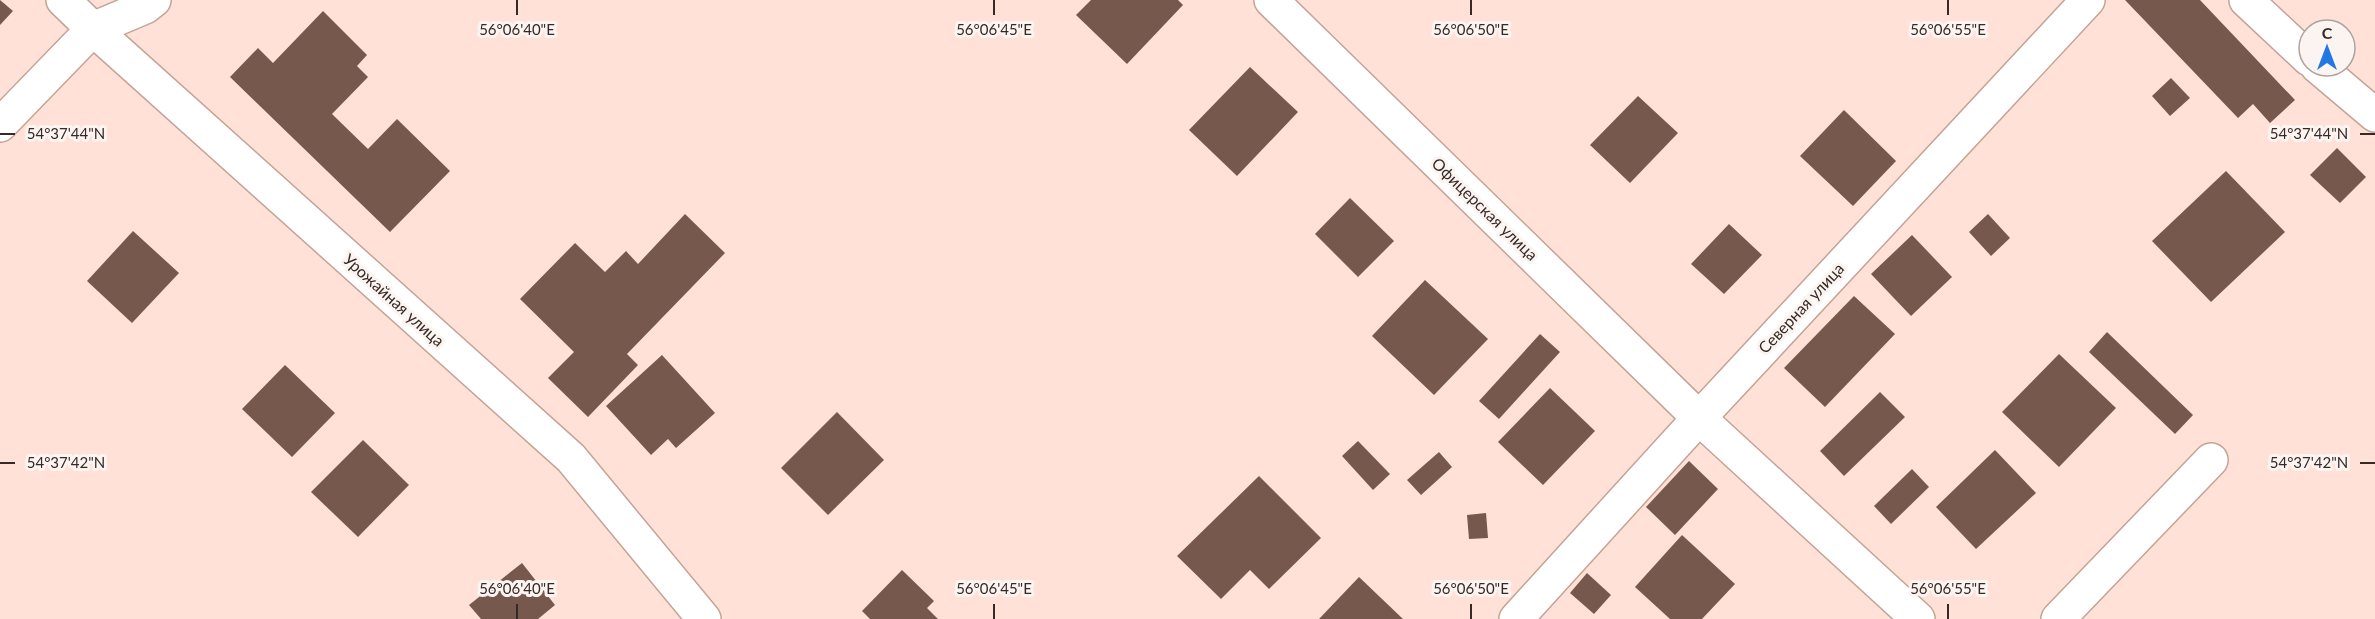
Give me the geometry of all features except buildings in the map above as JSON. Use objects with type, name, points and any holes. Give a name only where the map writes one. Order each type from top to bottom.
[{"type":"street","name":"Урожайная улица","points":[[63,0],[571,458],[704,619]]},
{"type":"street","points":[[0,125],[93,29],[145,7],[154,0]]},
{"type":"street","name":"Офицерская улица","points":[[1271,0],[1699,418],[1918,619]]},
{"type":"street","name":"Северная улица","points":[[1516,619],[1699,418],[2088,0]]},
{"type":"street","points":[[2247,0],[2297,48]]},
{"type":"street","points":[[2331,78],[2375,115]]},
{"type":"street","points":[[2058,619],[2211,460]]}]
